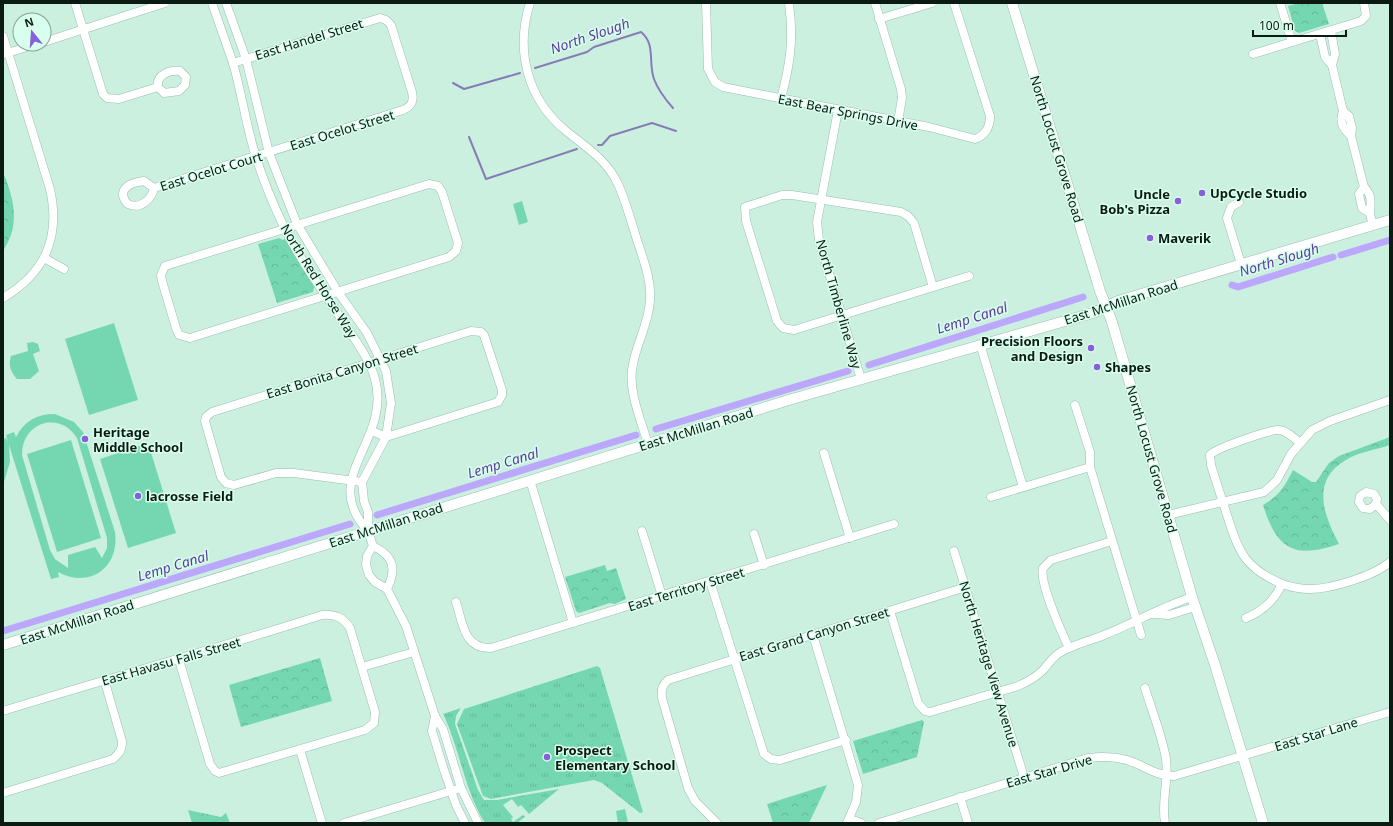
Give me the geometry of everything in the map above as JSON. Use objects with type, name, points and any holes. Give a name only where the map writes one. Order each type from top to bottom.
[{"type":"main road","name":"North Locust Grove Road","points":[[1012,3],[1106,306],[1195,607],[1263,823]]},
{"type":"main road","name":"East McMillan Road","points":[[3,645],[530,480],[861,379],[1092,312],[1118,301],[1390,220]]},
{"type":"street","points":[[75,3],[103,94],[107,98],[119,99],[158,87]]},
{"type":"street","points":[[52,40],[84,30],[156,4],[165,3]]},
{"type":"street","name":"North Red Horse Way","points":[[212,3],[233,63],[256,157],[285,228],[369,363],[375,381],[377,400],[376,416],[372,432],[354,467],[350,496],[352,508],[358,520],[368,531]]},
{"type":"street","name":"North Red Horse Way","points":[[226,3],[246,59],[269,153],[297,224],[338,292],[367,333],[381,359],[389,384],[391,403],[386,437],[362,482],[364,501],[368,512],[368,531],[373,546]]},
{"type":"street","points":[[530,3],[523,37],[525,66],[532,86],[538,99],[556,121],[599,157],[612,173],[624,198],[650,285],[649,312],[634,358],[632,372],[634,394],[648,444]]},
{"type":"street","name":"East Bear Springs Drive","points":[[706,3],[708,69],[712,78],[723,87],[929,127],[966,138],[975,139],[986,132],[989,126],[990,116],[954,3]]},
{"type":"street","points":[[781,99],[791,58],[792,29],[790,3]]},
{"type":"street","points":[[875,3],[901,89],[902,98],[898,122]]},
{"type":"street","points":[[879,19],[932,3]]},
{"type":"street","points":[[1280,3],[1292,42]]},
{"type":"street","points":[[1253,54],[1361,21],[1366,16],[1364,3]]},
{"type":"street","name":"East Handel Street","points":[[233,63],[377,18],[386,20],[391,25],[412,92],[412,101]]},
{"type":"street","points":[[1331,31],[1335,54],[1332,65]]},
{"type":"street","points":[[1320,34],[1325,57],[1332,65],[1343,111],[1349,116],[1352,128],[1351,136],[1364,187],[1368,191],[1372,205],[1370,213],[1373,225]]},
{"type":"street","points":[[3,36],[6,53],[54,205],[52,232],[44,258],[28,281],[3,298]]},
{"type":"street","name":"East Ocelot Street","points":[[269,153],[404,110],[409,107],[412,101]]},
{"type":"street","name":"North Timberline Way","points":[[838,110],[817,222],[819,240],[843,315],[861,379]]},
{"type":"street","name":"East Ocelot Court","points":[[154,188],[269,153]]},
{"type":"street","points":[[434,184],[442,192],[458,242],[456,251],[449,257],[190,338],[179,335],[162,281],[162,270],[165,266],[170,263],[297,224],[421,185],[434,184]]},
{"type":"street","points":[[933,287],[914,223],[908,216],[901,212],[822,199],[782,195],[745,207],[746,220],[777,321],[783,328],[794,330],[969,276]]},
{"type":"street","points":[[1239,202],[1231,207],[1228,218],[1242,264]]},
{"type":"street","points":[[44,258],[64,269]]},
{"type":"street","name":"East Bonita Canyon Street","points":[[351,480],[294,473],[276,473],[234,485],[226,483],[221,477],[206,426],[206,417],[212,412],[471,331],[481,332],[486,338],[502,390],[501,398],[494,404],[386,437]]},
{"type":"street","points":[[980,344],[1023,487]]},
{"type":"street","points":[[1168,515],[1264,492],[1277,480],[1300,442],[1312,430],[1330,421],[1390,400]]},
{"type":"street","points":[[1075,405],[1090,452],[1090,467],[1141,635]]},
{"type":"street","points":[[1300,442],[1287,433],[1277,430],[1220,448],[1210,456],[1211,465],[1234,538],[1244,556],[1257,571],[1282,584],[1299,588],[1321,588],[1373,572],[1390,562]]},
{"type":"street","points":[[372,432],[386,437]]},
{"type":"street","points":[[824,453],[850,538]]},
{"type":"street","points":[[991,497],[1090,467]]},
{"type":"street","points":[[351,480],[362,482]]},
{"type":"street","points":[[530,480],[573,623]]},
{"type":"street","points":[[1376,504],[1390,520]]},
{"type":"street","name":"East Territory Street","points":[[456,602],[468,637],[472,644],[477,647],[491,648],[894,524]]},
{"type":"street","points":[[642,532],[662,596]]},
{"type":"street","points":[[754,534],[764,565]]},
{"type":"street","points":[[1069,648],[1056,620],[1042,577],[1043,568],[1052,560],[1112,541]]},
{"type":"street","points":[[387,589],[393,573],[391,560],[384,551],[373,546],[367,556],[366,565],[369,575],[375,582],[387,589],[393,604],[406,626],[435,716],[443,729],[461,788],[478,823]]},
{"type":"street","name":"North Heritage View Avenue","points":[[954,551],[1024,777]]},
{"type":"street","points":[[710,581],[763,751],[771,759],[780,760],[846,740]]},
{"type":"street","points":[[1246,618],[1267,606],[1278,593],[1282,584]]},
{"type":"street","name":"East Grand Canyon Street","points":[[717,823],[695,801],[688,788],[662,698],[661,690],[663,685],[668,680],[966,587]]},
{"type":"street","points":[[890,611],[918,703],[925,711],[935,712],[1030,680],[1059,653],[1104,636],[1136,620],[1154,614],[1166,605],[1192,597]]},
{"type":"street","points":[[1154,614],[1169,615],[1195,607]]},
{"type":"street","name":"East Havasu Falls Street","points":[[3,711],[104,680],[179,660],[322,615],[339,616],[346,621],[350,628],[362,667]]},
{"type":"street","points":[[813,635],[846,740],[858,785],[856,802],[848,821],[860,823]]},
{"type":"street","points":[[179,660],[210,764],[215,770],[224,773],[365,730],[374,723],[375,712],[362,667],[414,652]]},
{"type":"street","points":[[3,793],[113,759],[122,750],[122,741],[104,680]]},
{"type":"street","points":[[1145,688],[1166,759],[1167,776],[1164,794],[1165,823]]},
{"type":"street","name":"East Star Lane","points":[[1242,757],[1390,712]]},
{"type":"street","points":[[435,716],[432,731],[451,791],[466,823]]},
{"type":"street","points":[[300,750],[322,823]]},
{"type":"street","name":"East Star Drive","points":[[879,823],[1082,759],[1096,757],[1121,758],[1167,776],[1183,775],[1242,757]]},
{"type":"street","points":[[344,823],[461,788]]},
{"type":"street","points":[[960,798],[968,823]]},
{"type":"green space","points":[[1298,3],[1322,3],[1329,24],[1299,33],[1295,31],[1288,6]]},
{"type":"green space","points":[[3,174],[11,196],[14,220],[11,236],[3,251]]},
{"type":"green space","points":[[522,201],[528,222],[519,225],[513,204]]},
{"type":"green space","points":[[279,238],[283,240],[287,238],[317,286],[314,288],[313,292],[277,303],[258,244]]},
{"type":"green space","points":[[114,323],[138,400],[89,415],[65,339]]},
{"type":"green space","points":[[33,342],[38,344],[40,351],[33,354],[39,371],[30,379],[17,379],[11,369],[11,356],[28,351],[27,343]]},
{"type":"green space","points":[[55,414],[74,422],[83,432],[115,532],[113,556],[100,572],[91,576],[81,578],[70,577],[58,572],[59,577],[51,579],[9,445],[10,462],[3,485],[3,439],[6,438],[8,442],[6,435],[14,432],[16,437],[19,431],[27,423],[37,417]],"holes":[[[45,423],[67,427],[77,438],[107,538],[107,548],[102,558],[95,547],[68,555],[68,568],[55,559],[50,550],[22,455],[23,444],[28,434],[35,427]]]},
{"type":"green space","points":[[1390,437],[1390,445],[1351,457],[1335,468],[1328,478],[1324,488],[1323,499],[1329,522],[1339,544],[1311,551],[1299,550],[1290,547],[1282,541],[1268,520],[1263,505],[1281,490],[1293,470],[1312,482],[1316,482],[1329,463],[1339,456]]},
{"type":"green space","points":[[71,440],[101,538],[57,552],[27,454]]},
{"type":"green space","name":"lacrosse Field","points":[[148,443],[176,533],[128,548],[100,459]]},
{"type":"green space","points":[[605,565],[607,571],[616,568],[626,599],[615,604],[610,603],[579,613],[576,611],[565,577]]},
{"type":"green space","points":[[320,658],[332,701],[241,727],[229,685]]},
{"type":"green space","name":"Prospect Elementary School","points":[[597,666],[600,668],[643,812],[640,813],[602,783],[594,780],[491,799],[483,796],[457,724],[464,709]]},
{"type":"green space","points":[[461,708],[456,716],[455,724],[478,790],[484,800],[497,800],[559,789],[529,814],[521,805],[518,807],[512,799],[503,805],[513,817],[511,819],[513,822],[523,815],[525,817],[517,823],[485,823],[478,810],[443,714]]},
{"type":"green space","points":[[922,720],[924,722],[917,757],[863,774],[853,741]]},
{"type":"green space","points":[[827,785],[809,823],[773,823],[767,804]]},
{"type":"green space","points":[[625,809],[628,822],[618,823],[616,811]]},
{"type":"green space","points":[[188,810],[221,817],[226,813],[230,823],[192,823]]},
{"type":"waterway","name":"North Slough","points":[[535,68],[587,52],[594,47],[641,32],[649,42],[654,79],[662,94],[673,108]]},
{"type":"waterway","name":"North Slough","points":[[453,83],[464,89],[520,73]]},
{"type":"waterway","name":"North Slough","points":[[598,145],[602,145],[610,136],[652,123],[676,131]]},
{"type":"waterway","name":"North Slough","points":[[469,137],[486,179],[577,149]]},
{"type":"waterway","name":"North Slough","points":[[1341,255],[1390,240]]},
{"type":"waterway","name":"North Slough","points":[[1232,285],[1238,287],[1333,257]]},
{"type":"waterway","name":"Lemp Canal","points":[[869,365],[1083,297]]},
{"type":"waterway","name":"Lemp Canal","points":[[656,429],[848,371]]},
{"type":"waterway","name":"Lemp Canal","points":[[377,515],[636,435]]},
{"type":"waterway","name":"Lemp Canal","points":[[3,631],[350,524]]},
{"type":"place","name":"UpCycle Studio","points":[[1202,193]]},
{"type":"place","name":"Uncle Bob's Pizza","points":[[1178,201]]},
{"type":"place","name":"Maverik","points":[[1150,238]]},
{"type":"place","name":"Precision Floors and Design","points":[[1091,348]]},
{"type":"place","name":"Shapes","points":[[1097,367]]},
{"type":"place","name":"Heritage Middle School","points":[[85,439]]},
{"type":"place","name":"lacrosse Field","points":[[138,496]]},
{"type":"place","name":"Prospect Elementary School","points":[[547,757]]}]
